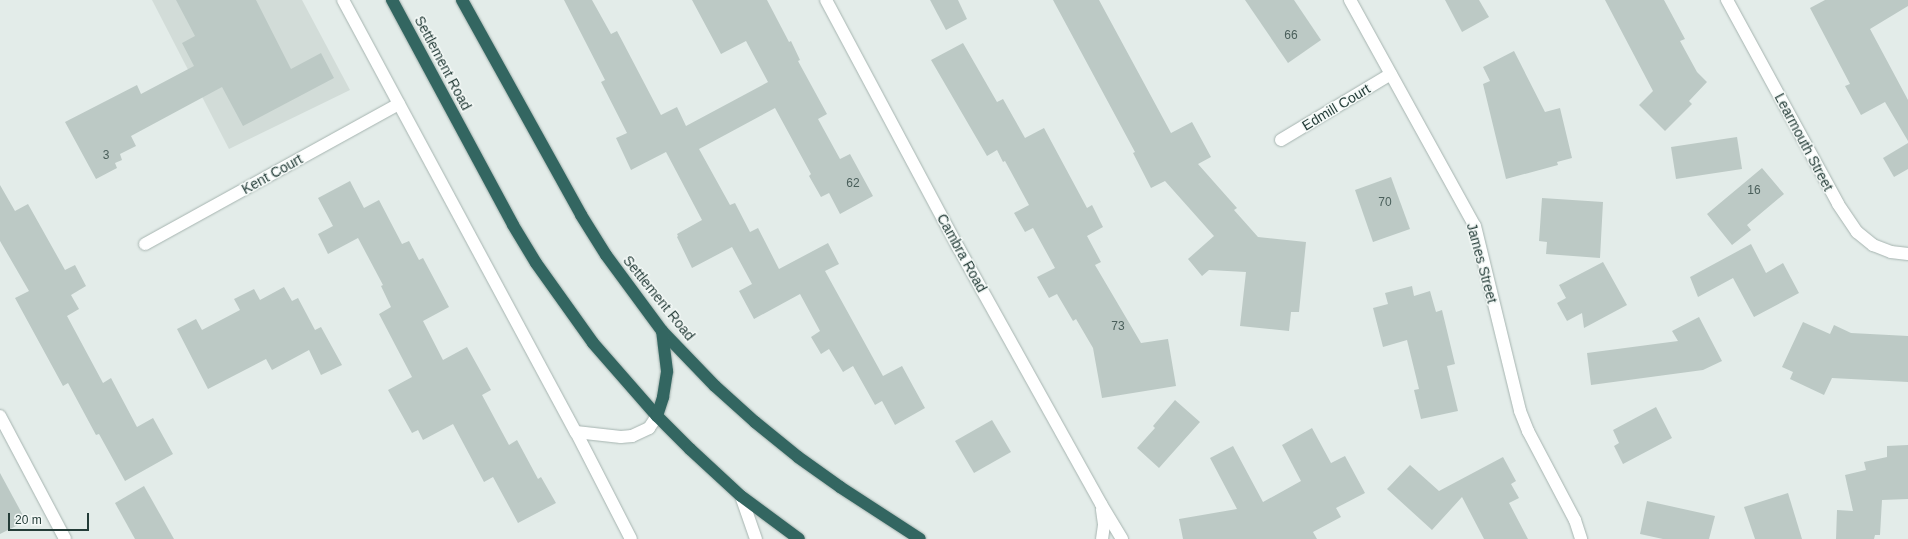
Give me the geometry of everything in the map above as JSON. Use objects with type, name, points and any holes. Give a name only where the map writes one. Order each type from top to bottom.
[{"type":"highway","name":"Settlement Road","points":[[392,0],[489,181],[536,263],[593,343],[657,416],[741,496],[799,539]]},
{"type":"highway","name":"Settlement Road","points":[[462,0],[581,215],[606,255],[662,331],[715,386],[766,430],[840,487],[920,539]]},
{"type":"highway","points":[[657,416],[663,397],[667,372],[662,331]]},
{"type":"street","points":[[343,0],[576,432],[631,539]]},
{"type":"street","name":"Cambra Road","points":[[826,0],[962,254],[1122,539]]},
{"type":"street","name":"James Street","points":[[1350,0],[1475,226],[1520,411],[1528,431],[1575,520],[1581,539]]},
{"type":"street","name":"Learmouth Street","points":[[1727,0],[1838,204],[1857,232],[1873,245],[1891,252],[1908,254]]},
{"type":"street","name":"Edmill Court","points":[[1281,140],[1391,74]]},
{"type":"street","name":"Kent Court","points":[[145,244],[399,104]]},
{"type":"street","points":[[0,416],[65,539]]},
{"type":"street","points":[[576,432],[621,437],[632,436],[649,428],[657,416]]},
{"type":"street","points":[[741,496],[756,539]]},
{"type":"street","name":"Cambra Road","points":[[1101,504],[1104,525],[1102,539]]},
{"type":"shaded area","points":[[152,0],[302,0],[350,90],[229,149]]},
{"type":"building","points":[[176,0],[256,0],[291,69],[321,53],[334,78],[243,126],[222,87],[131,136],[136,146],[120,154],[122,160],[115,163],[117,168],[96,179],[65,122],[137,85],[141,94],[194,66],[182,43],[195,36]]},
{"type":"building","points":[[564,0],[592,0],[611,34],[617,31],[661,115],[677,107],[686,126],[768,82],[746,41],[721,54],[692,0],[767,0],[789,42],[791,41],[800,60],[798,61],[827,114],[818,119],[840,159],[850,154],[873,196],[840,214],[829,193],[821,197],[809,176],[811,174],[775,108],[699,149],[730,205],[735,203],[750,232],[758,228],[779,269],[828,243],[839,264],[825,271],[883,376],[902,366],[925,408],[895,425],[882,401],[875,405],[853,366],[843,372],[829,349],[821,354],[811,337],[820,331],[800,294],[754,319],[739,291],[752,284],[732,247],[692,268],[677,237],[677,234],[702,220],[666,152],[631,170],[616,138],[627,133],[601,82],[605,80]]},
{"type":"building","points":[[930,0],[958,0],[967,19],[946,30]]},
{"type":"building","points":[[1053,0],[1099,0],[1171,133],[1192,122],[1211,157],[1198,164],[1237,208],[1234,210],[1258,237],[1306,242],[1299,312],[1291,312],[1289,331],[1240,326],[1246,272],[1209,270],[1202,276],[1188,259],[1214,236],[1165,181],[1151,188],[1133,153],[1135,152]]},
{"type":"building","points":[[1245,0],[1294,0],[1321,40],[1288,63]]},
{"type":"building","points":[[1445,0],[1479,0],[1489,17],[1462,32]]},
{"type":"building","points":[[1605,0],[1664,0],[1685,39],[1680,41],[1697,72],[1707,82],[1689,101],[1692,104],[1665,131],[1639,105],[1653,91]]},
{"type":"building","points":[[1825,0],[1908,0],[1908,6],[1870,29],[1908,100],[1908,141],[1885,102],[1861,115],[1845,86],[1850,84],[1810,8]]},
{"type":"building","points":[[963,43],[997,102],[1003,99],[1025,138],[1044,128],[1087,208],[1092,205],[1103,227],[1087,236],[1101,262],[1095,265],[1141,343],[1168,339],[1176,386],[1102,398],[1093,348],[1076,319],[1073,321],[1057,294],[1049,298],[1037,277],[1055,268],[1033,228],[1025,232],[1014,213],[1029,205],[1005,161],[1003,162],[997,150],[987,156],[931,60]]},
{"type":"building","points":[[1514,51],[1545,112],[1560,108],[1572,158],[1557,162],[1558,165],[1506,179],[1483,84],[1490,81],[1483,67]]},
{"type":"building","points":[[1737,137],[1742,169],[1676,179],[1671,147]]},
{"type":"building","points":[[1908,143],[1908,169],[1894,177],[1883,158]]},
{"type":"building","points":[[1762,168],[1784,194],[1747,225],[1751,230],[1732,245],[1707,214]]},
{"type":"building","points":[[1391,177],[1410,229],[1373,242],[1355,190]]},
{"type":"building","points":[[350,181],[364,208],[379,200],[402,244],[409,241],[419,260],[423,258],[449,307],[423,321],[443,360],[467,347],[491,390],[482,395],[509,445],[517,440],[538,479],[541,477],[556,503],[518,523],[493,477],[484,482],[453,424],[423,440],[418,430],[412,433],[388,390],[412,377],[379,314],[391,307],[381,286],[383,285],[358,238],[328,254],[318,234],[333,226],[318,198]]},
{"type":"building","points":[[0,185],[15,211],[28,204],[65,270],[75,265],[86,286],[71,295],[79,309],[67,316],[103,383],[111,378],[137,427],[153,418],[173,454],[125,481],[99,434],[96,435],[68,383],[63,386],[15,298],[29,291],[0,241]]},
{"type":"building","points":[[1542,198],[1603,202],[1600,258],[1546,254],[1547,242],[1539,241]]},
{"type":"building","points":[[1751,244],[1766,273],[1783,263],[1799,293],[1754,317],[1733,278],[1698,297],[1690,277]]},
{"type":"building","points":[[1603,262],[1627,305],[1584,328],[1582,313],[1567,321],[1557,303],[1566,298],[1559,285]]},
{"type":"building","points":[[1412,286],[1414,296],[1430,291],[1436,312],[1442,310],[1455,364],[1447,366],[1458,411],[1421,419],[1414,390],[1419,389],[1407,340],[1383,347],[1373,308],[1388,304],[1385,293]]},
{"type":"building","points":[[284,287],[292,301],[298,298],[315,330],[321,327],[342,365],[321,375],[309,350],[272,370],[266,359],[208,389],[177,329],[196,319],[202,330],[240,310],[234,299],[254,289],[260,300]]},
{"type":"building","points":[[1699,317],[1722,361],[1703,370],[1591,385],[1587,353],[1678,341],[1672,331]]},
{"type":"building","points":[[1803,322],[1830,334],[1834,325],[1851,333],[1908,336],[1908,382],[1832,378],[1824,395],[1790,379],[1793,372],[1782,367]]},
{"type":"building","points":[[1175,400],[1200,422],[1159,468],[1137,448],[1155,428],[1153,426]]},
{"type":"building","points":[[1656,407],[1672,438],[1623,464],[1614,446],[1619,443],[1613,430]]},
{"type":"building","points":[[992,420],[1011,452],[974,473],[955,441]]},
{"type":"building","points":[[1312,428],[1331,463],[1345,456],[1365,493],[1336,508],[1341,517],[1313,532],[1317,539],[1183,539],[1179,519],[1237,509],[1210,458],[1233,446],[1263,502],[1301,481],[1282,445]]},
{"type":"building","points":[[1908,445],[1908,499],[1882,500],[1880,535],[1875,535],[1874,539],[1836,539],[1837,510],[1853,511],[1845,475],[1866,470],[1864,462],[1887,457],[1887,446]]},
{"type":"building","points":[[1503,457],[1516,481],[1511,484],[1519,498],[1509,503],[1528,539],[1484,539],[1462,497],[1432,530],[1387,489],[1410,465],[1439,491]]},
{"type":"building","points":[[0,473],[26,521],[0,534]]},
{"type":"building","points":[[144,486],[174,539],[135,539],[115,503]]},
{"type":"building","points":[[1788,493],[1802,539],[1755,539],[1744,507]]},
{"type":"building","points":[[1647,501],[1715,516],[1709,539],[1663,539],[1640,534]]}]
